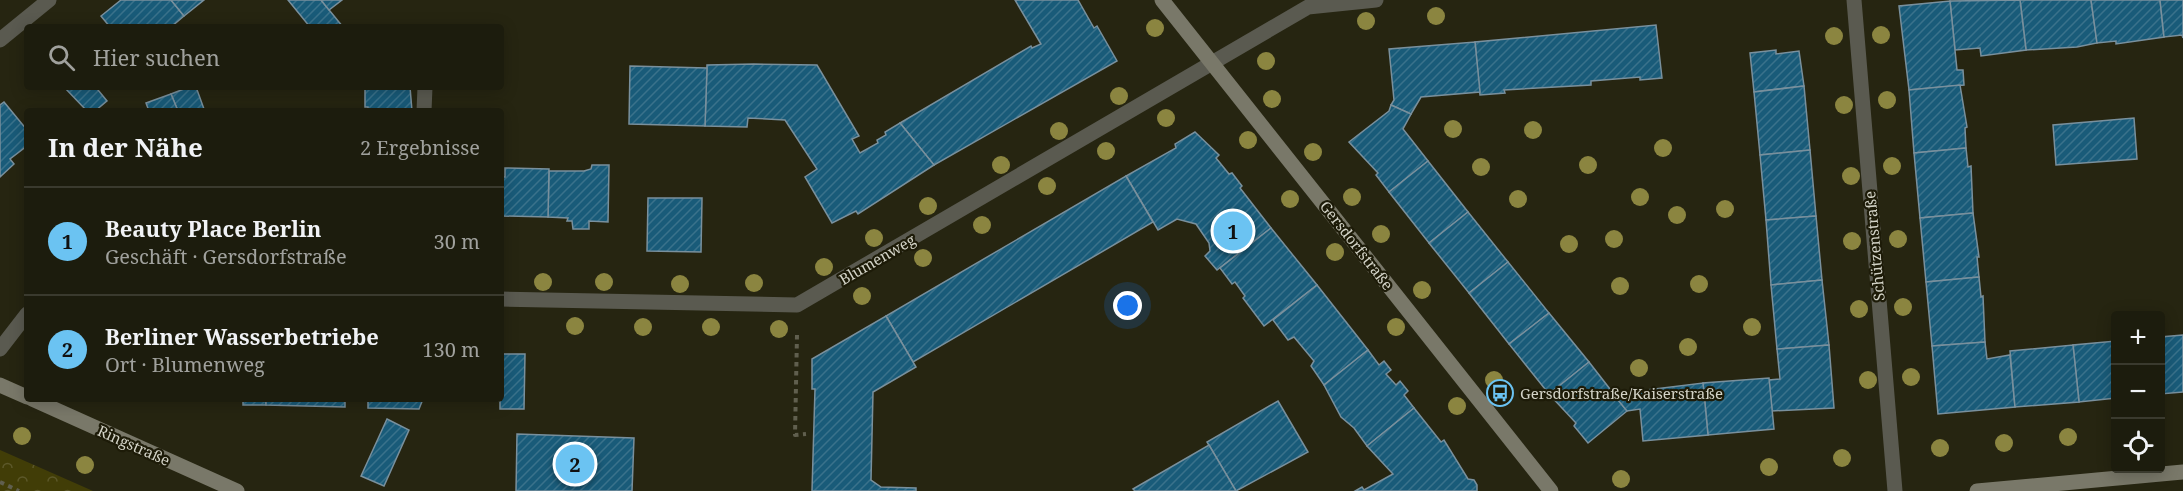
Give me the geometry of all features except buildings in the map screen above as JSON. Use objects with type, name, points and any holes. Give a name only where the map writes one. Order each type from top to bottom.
[{"type":"street","points":[[0,40],[49,0]]},
{"type":"street","name":"Gersdorfstraße","points":[[1161,0],[1551,491]]},
{"type":"street","name":"Blumenweg","points":[[504,299],[797,305],[1190,78],[1211,63],[1308,7],[1376,0]]},
{"type":"street","name":"Schützenstraße","points":[[1854,0],[1895,491]]},
{"type":"street","points":[[424,108],[425,90]]},
{"type":"street","points":[[0,349],[24,318]]},
{"type":"street","points":[[0,385],[24,396]]},
{"type":"street","name":"Ringstraße","points":[[39,402],[237,491]]},
{"type":"street","points":[[1977,491],[2183,472]]},
{"type":"path","points":[[797,334],[795,435],[806,434]]},
{"type":"path","points":[[0,482],[19,491]]},
{"type":"green space","points":[[0,450],[93,491],[0,491]]},
{"type":"place","name":"Beauty Place Berlin","points":[[1233,231]]},
{"type":"place","name":"Gersdorfstraße/Kaiserstraße","points":[[1500,393]]},
{"type":"place","name":"Berliner Wasserbetriebe","points":[[575,464]]}]
